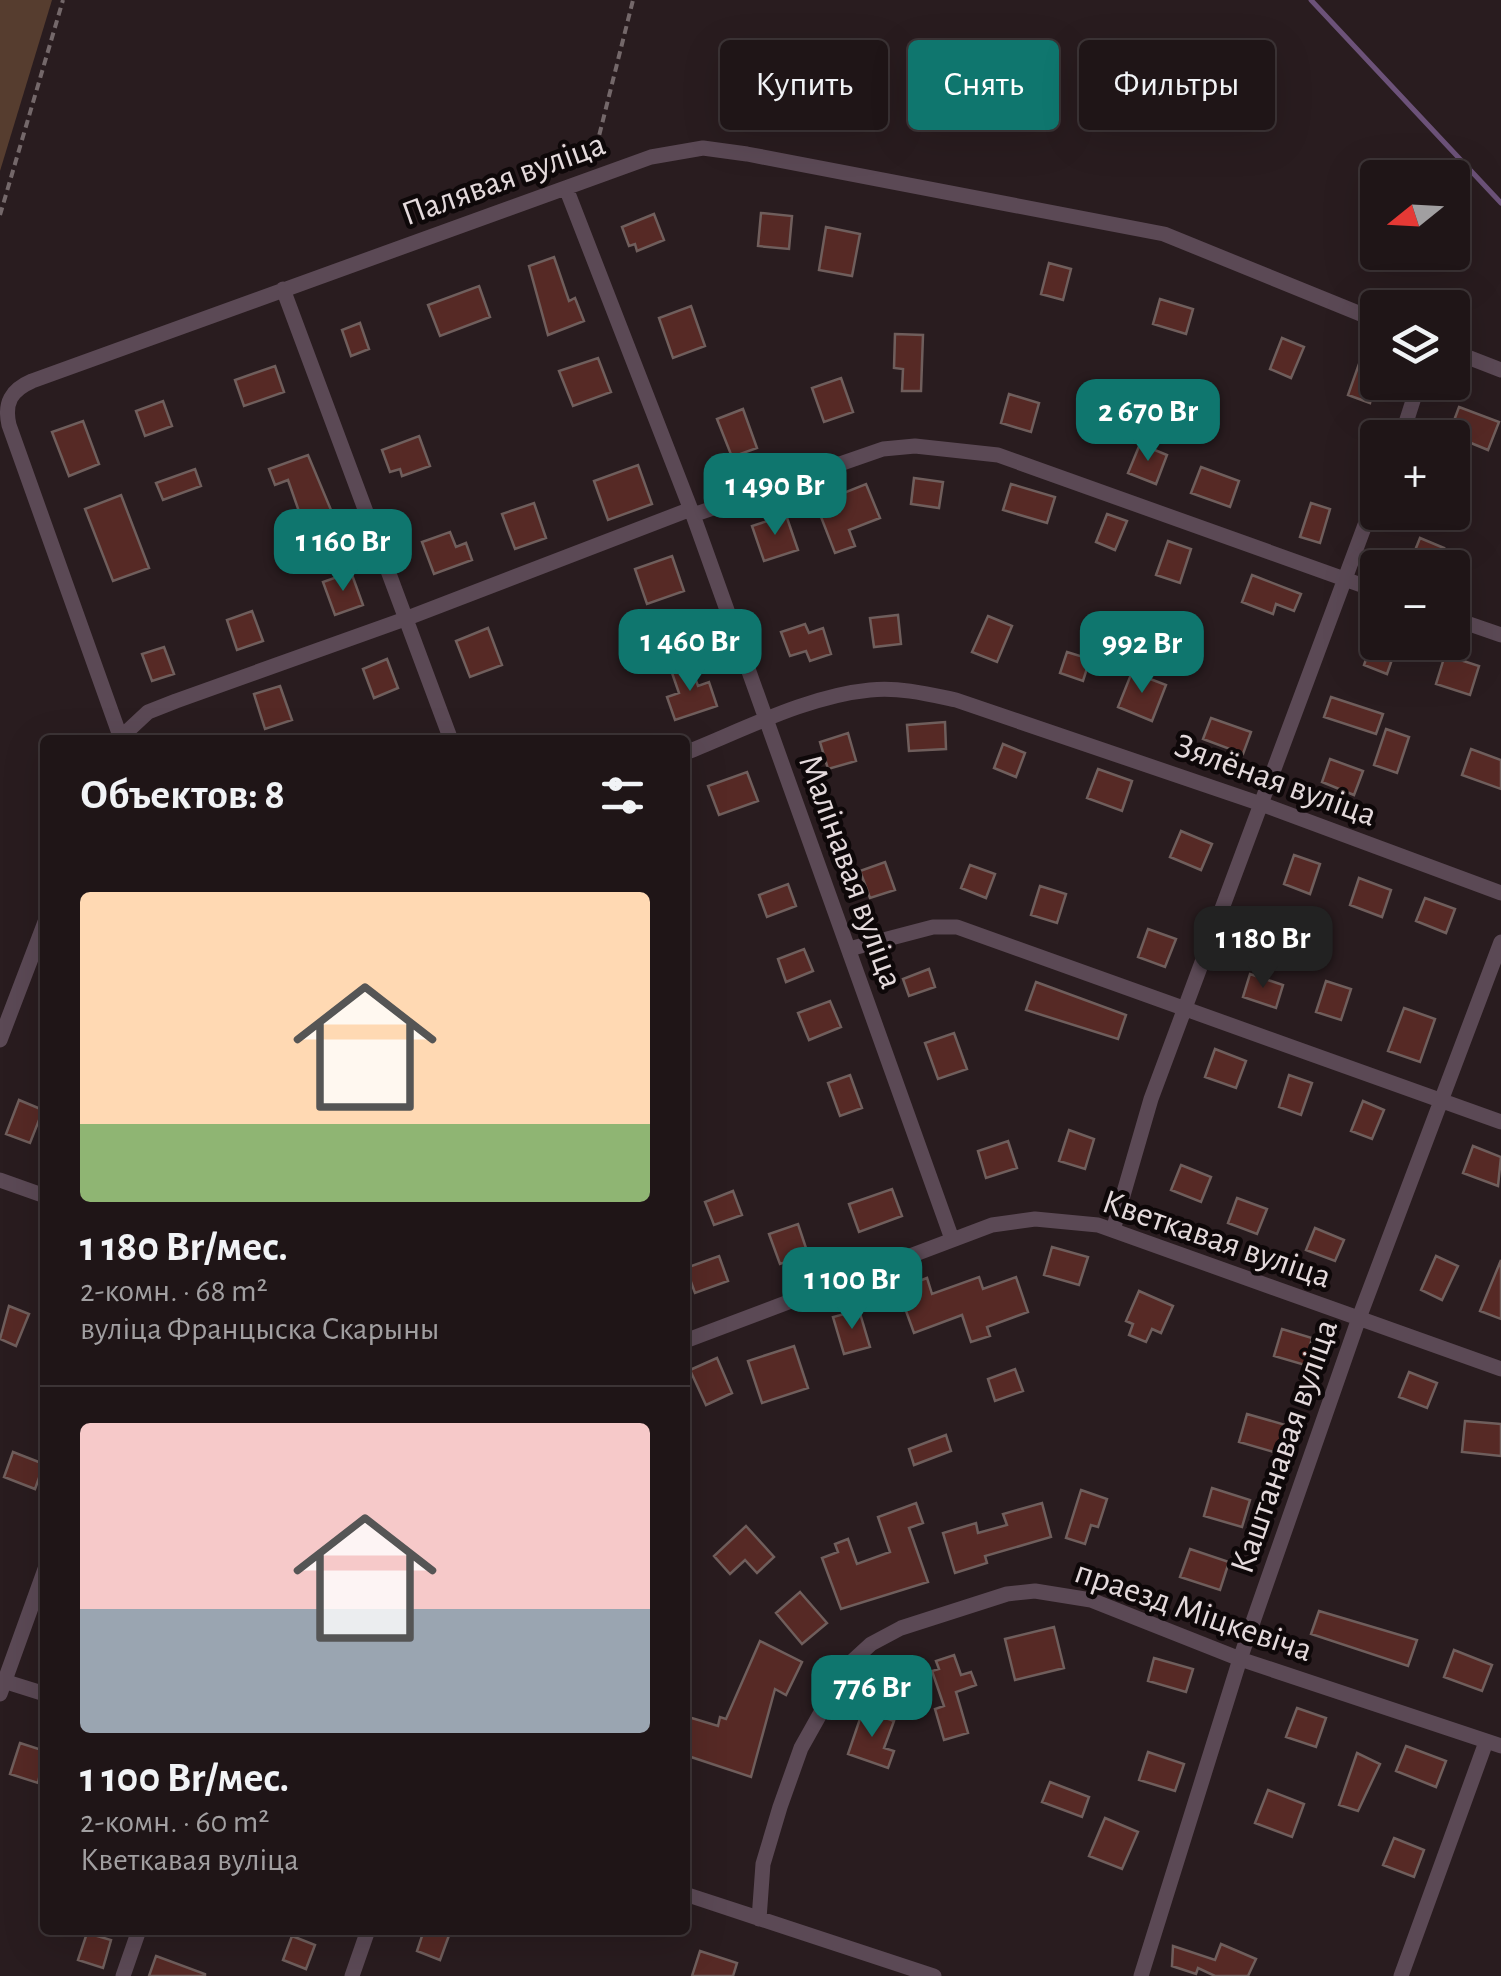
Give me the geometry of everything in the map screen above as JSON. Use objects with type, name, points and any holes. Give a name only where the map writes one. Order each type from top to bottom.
[{"type":"street","name":"Палявая вуліца","points":[[118,735],[9,425],[6,410],[11,396],[32,381],[588,180],[677,150],[703,148],[747,154],[1164,234],[1360,314]]},
{"type":"street","name":"Малінавая вуліца","points":[[566,188],[692,512],[952,1239]]},
{"type":"street","points":[[284,288],[449,735]]},
{"type":"street","points":[[1470,358],[1501,370]]},
{"type":"street","points":[[122,735],[148,712],[176,701],[692,512],[883,448],[957,448],[998,455],[1360,585]]},
{"type":"street","points":[[1113,1230],[1152,1099],[1264,805],[1362,530]]},
{"type":"street","points":[[1470,624],[1501,635]]},
{"type":"street","name":"Зялёная вуліца","points":[[690,751],[766,721],[870,690],[912,690],[956,700],[1264,805],[1501,893]]},
{"type":"street","points":[[848,949],[933,927],[957,927],[1501,1122]]},
{"type":"street","points":[[0,1040],[40,935]]},
{"type":"street","name":"Каштанавая вуліца","points":[[1141,1976],[1240,1659],[1359,1318],[1501,942]]},
{"type":"street","points":[[0,1180],[40,1194]]},
{"type":"street","name":"Кветкавая вуліца","points":[[690,1339],[952,1239],[1012,1220],[1060,1220],[1113,1230],[1501,1369]]},
{"type":"street","points":[[40,1583],[2,1686],[40,1693]]},
{"type":"street","name":"праезд Міцкевіча","points":[[760,1919],[763,1864],[801,1748],[847,1666],[871,1644],[902,1628],[983,1600],[1035,1591],[1091,1600],[1240,1659],[1493,1744]]},
{"type":"street","points":[[1401,1976],[1493,1744]]},
{"type":"street","points":[[690,1896],[934,1976]]},
{"type":"street","points":[[123,1976],[138,1935]]},
{"type":"street","points":[[352,1976],[366,1935]]},
{"type":"path","points":[[0,215],[64,0]]},
{"type":"path","points":[[588,180],[633,0]]},
{"type":"shaded area","points":[[0,0],[52,0],[0,171]]},
{"type":"building","points":[[761,213],[792,216],[789,249],[758,246]]},
{"type":"building","points":[[654,214],[664,240],[637,251],[635,244],[629,246],[622,227]]},
{"type":"building","points":[[826,227],[860,234],[852,276],[819,270]]},
{"type":"building","points":[[554,257],[569,301],[575,298],[584,321],[548,335],[529,266]]},
{"type":"building","points":[[1049,263],[1071,269],[1063,300],[1041,294]]},
{"type":"building","points":[[479,286],[490,317],[440,336],[428,305]]},
{"type":"building","points":[[1160,299],[1193,309],[1186,334],[1153,324]]},
{"type":"building","points":[[691,306],[705,346],[673,358],[659,318]]},
{"type":"building","points":[[360,323],[369,349],[351,356],[342,330]]},
{"type":"building","points":[[895,334],[923,335],[921,391],[902,391],[903,369],[894,368]]},
{"type":"building","points":[[1282,338],[1304,347],[1291,378],[1270,369]]},
{"type":"building","points":[[598,358],[611,392],[573,406],[559,371]]},
{"type":"building","points":[[1360,361],[1360,399],[1348,395]]},
{"type":"building","points":[[275,366],[284,392],[244,406],[235,380]]},
{"type":"building","points":[[841,378],[853,412],[824,422],[812,388]]},
{"type":"building","points":[[1009,394],[1039,403],[1031,432],[1001,423]]},
{"type":"building","points":[[163,401],[172,426],[145,436],[136,411]]},
{"type":"building","points":[[1459,407],[1499,422],[1488,450],[1470,443],[1470,420],[1454,420]]},
{"type":"building","points":[[743,409],[757,448],[732,457],[717,419]]},
{"type":"building","points":[[83,421],[99,464],[69,476],[52,432]]},
{"type":"building","points":[[419,436],[430,466],[402,476],[400,469],[390,472],[382,450]]},
{"type":"building","points":[[1140,444],[1167,455],[1156,484],[1128,473]]},
{"type":"building","points":[[308,455],[331,510],[302,520],[288,480],[275,485],[269,469]]},
{"type":"building","points":[[638,465],[652,504],[608,520],[594,481]]},
{"type":"building","points":[[1201,467],[1239,481],[1230,507],[1191,493]]},
{"type":"building","points":[[195,469],[201,486],[163,500],[156,483]]},
{"type":"building","points":[[914,478],[943,482],[939,508],[911,504]]},
{"type":"building","points":[[866,484],[880,518],[849,530],[855,546],[835,553],[816,504]]},
{"type":"building","points":[[1011,484],[1055,497],[1047,523],[1003,510]]},
{"type":"building","points":[[121,495],[149,568],[113,581],[85,509]]},
{"type":"building","points":[[534,503],[546,538],[515,549],[502,514]]},
{"type":"building","points":[[1311,503],[1330,509],[1320,543],[1300,537]]},
{"type":"building","points":[[1107,514],[1127,521],[1115,550],[1096,542]]},
{"type":"building","points":[[786,515],[798,550],[764,561],[752,526]]},
{"type":"building","points":[[450,532],[456,547],[466,543],[472,560],[434,574],[422,542]]},
{"type":"building","points":[[1420,538],[1444,548],[1443,550],[1415,550]]},
{"type":"building","points":[[1168,541],[1191,549],[1180,583],[1156,575]]},
{"type":"building","points":[[672,556],[684,591],[647,604],[635,569]]},
{"type":"building","points":[[351,572],[363,605],[335,615],[323,582]]},
{"type":"building","points":[[1252,575],[1301,594],[1294,611],[1276,604],[1273,614],[1242,602]]},
{"type":"building","points":[[252,611],[263,641],[237,650],[227,620]]},
{"type":"building","points":[[898,615],[901,644],[874,647],[870,618]]},
{"type":"building","points":[[988,616],[1012,626],[997,662],[972,652]]},
{"type":"building","points":[[805,624],[809,633],[823,628],[831,654],[810,661],[806,651],[790,656],[781,632]]},
{"type":"building","points":[[488,628],[502,665],[470,677],[456,641]]},
{"type":"building","points":[[164,647],[174,674],[152,681],[142,654]]},
{"type":"building","points":[[1067,652],[1090,659],[1083,681],[1060,673]]},
{"type":"building","points":[[387,659],[398,688],[374,698],[363,669]]},
{"type":"building","points":[[1366,660],[1392,660],[1387,674],[1364,665]]},
{"type":"building","points":[[1443,660],[1479,666],[1470,695],[1436,684]]},
{"type":"building","points":[[690,664],[698,686],[709,682],[717,706],[675,720],[667,697],[679,693],[671,670]]},
{"type":"building","points":[[1132,672],[1166,685],[1152,721],[1118,707]]},
{"type":"building","points":[[280,686],[292,720],[265,729],[254,694]]},
{"type":"building","points":[[1331,697],[1383,714],[1376,734],[1324,717]]},
{"type":"building","points":[[1211,718],[1251,732],[1243,754],[1203,739]]},
{"type":"building","points":[[945,722],[946,749],[909,751],[907,725]]},
{"type":"building","points":[[1386,729],[1409,737],[1397,773],[1374,765]]},
{"type":"building","points":[[848,733],[856,761],[828,769],[820,742]]},
{"type":"building","points":[[1003,744],[1025,753],[1016,777],[994,768]]},
{"type":"building","points":[[1471,749],[1501,760],[1501,789],[1462,775]]},
{"type":"building","points":[[1330,759],[1363,771],[1354,795],[1322,782]]},
{"type":"building","points":[[1098,769],[1132,781],[1122,811],[1087,798]]},
{"type":"building","points":[[747,772],[758,801],[719,815],[708,786]]},
{"type":"building","points":[[1181,831],[1212,844],[1201,870],[1170,857]]},
{"type":"building","points":[[1294,855],[1320,864],[1310,894],[1284,884]]},
{"type":"building","points":[[885,862],[895,890],[870,898],[860,871]]},
{"type":"building","points":[[970,865],[995,874],[986,898],[961,888]]},
{"type":"building","points":[[1359,878],[1391,890],[1382,917],[1350,905]]},
{"type":"building","points":[[788,884],[796,906],[767,917],[759,895]]},
{"type":"building","points":[[1040,886],[1066,894],[1057,923],[1031,915]]},
{"type":"building","points":[[1425,898],[1455,909],[1446,933],[1416,921]]},
{"type":"building","points":[[1148,929],[1176,939],[1165,967],[1138,957]]},
{"type":"building","points":[[804,949],[813,971],[786,982],[778,959]]},
{"type":"building","points":[[929,969],[935,987],[909,996],[903,979]]},
{"type":"building","points":[[1250,974],[1283,985],[1276,1008],[1243,997]]},
{"type":"building","points":[[1326,981],[1351,989],[1341,1020],[1316,1012]]},
{"type":"building","points":[[1036,982],[1126,1015],[1118,1039],[1026,1010]]},
{"type":"building","points":[[830,1001],[841,1027],[809,1040],[798,1013]]},
{"type":"building","points":[[1404,1008],[1435,1019],[1420,1062],[1388,1051]]},
{"type":"building","points":[[954,1033],[967,1069],[938,1079],[925,1043]]},
{"type":"building","points":[[1215,1049],[1246,1061],[1236,1088],[1205,1077]]},
{"type":"building","points":[[850,1075],[862,1108],[840,1116],[828,1083]]},
{"type":"building","points":[[1289,1075],[1312,1083],[1301,1115],[1279,1107]]},
{"type":"building","points":[[19,1100],[40,1109],[30,1143],[6,1134]]},
{"type":"building","points":[[1363,1101],[1384,1110],[1372,1139],[1351,1131]]},
{"type":"building","points":[[1069,1130],[1094,1139],[1085,1169],[1059,1161]]},
{"type":"building","points":[[1008,1141],[1017,1168],[986,1178],[978,1151]]},
{"type":"building","points":[[1473,1146],[1501,1157],[1498,1186],[1463,1173]]},
{"type":"building","points":[[1181,1165],[1211,1177],[1201,1202],[1171,1190]]},
{"type":"building","points":[[892,1189],[902,1216],[859,1232],[849,1204]]},
{"type":"building","points":[[733,1191],[742,1215],[714,1225],[705,1202]]},
{"type":"building","points":[[1237,1198],[1267,1209],[1257,1234],[1228,1223]]},
{"type":"building","points":[[798,1224],[808,1254],[780,1264],[769,1234]]},
{"type":"building","points":[[1315,1228],[1344,1240],[1335,1261],[1306,1250]]},
{"type":"building","points":[[1052,1247],[1088,1257],[1079,1285],[1044,1275]]},
{"type":"building","points":[[719,1256],[728,1281],[695,1293],[690,1267]]},
{"type":"building","points":[[1436,1256],[1458,1266],[1442,1300],[1421,1290]]},
{"type":"building","points":[[1501,1260],[1501,1319],[1480,1311]]},
{"type":"building","points":[[979,1277],[983,1289],[1016,1277],[1028,1312],[987,1327],[990,1336],[971,1342],[962,1315],[914,1333],[898,1289],[927,1278],[932,1294]]},
{"type":"building","points":[[1139,1291],[1173,1306],[1161,1333],[1152,1329],[1146,1342],[1129,1335],[1133,1324],[1126,1321]]},
{"type":"building","points":[[9,1306],[29,1314],[16,1346],[0,1339]]},
{"type":"building","points":[[859,1310],[870,1347],[844,1354],[833,1317]]},
{"type":"building","points":[[1282,1329],[1312,1338],[1305,1365],[1274,1356]]},
{"type":"building","points":[[794,1346],[808,1388],[762,1403],[748,1361]]},
{"type":"building","points":[[717,1358],[732,1393],[706,1405],[690,1370]]},
{"type":"building","points":[[1015,1369],[1023,1391],[995,1401],[988,1379]]},
{"type":"building","points":[[1409,1372],[1437,1383],[1427,1408],[1399,1397]]},
{"type":"building","points":[[1247,1414],[1289,1426],[1281,1454],[1239,1442]]},
{"type":"building","points":[[1465,1421],[1501,1424],[1501,1456],[1462,1452]]},
{"type":"building","points":[[946,1435],[951,1451],[914,1465],[909,1449]]},
{"type":"building","points":[[13,1452],[40,1462],[35,1489],[4,1477]]},
{"type":"building","points":[[1212,1488],[1250,1500],[1242,1527],[1204,1516]]},
{"type":"building","points":[[1081,1490],[1107,1499],[1098,1527],[1091,1525],[1085,1544],[1066,1538]]},
{"type":"building","points":[[916,1503],[923,1523],[909,1528],[928,1582],[841,1609],[822,1558],[838,1552],[835,1544],[848,1539],[857,1564],[890,1552],[878,1517]]},
{"type":"building","points":[[1042,1503],[1051,1537],[985,1556],[987,1563],[955,1573],[943,1533],[976,1523],[978,1533],[1007,1525],[1003,1514]]},
{"type":"building","points":[[746,1526],[774,1557],[757,1573],[745,1560],[730,1574],[714,1556]]},
{"type":"building","points":[[1190,1549],[1229,1562],[1220,1590],[1180,1577]]},
{"type":"building","points":[[800,1592],[827,1623],[802,1644],[776,1613]]},
{"type":"building","points":[[1319,1611],[1417,1640],[1408,1666],[1311,1634]]},
{"type":"building","points":[[1054,1627],[1064,1668],[1015,1680],[1005,1639]]},
{"type":"building","points":[[760,1641],[802,1662],[786,1695],[775,1689],[751,1777],[690,1757],[690,1718],[718,1726],[720,1717],[726,1719]]},
{"type":"building","points":[[1454,1650],[1492,1665],[1482,1691],[1444,1677]]},
{"type":"building","points":[[954,1655],[961,1675],[971,1672],[976,1685],[956,1692],[968,1733],[944,1740],[935,1709],[944,1706],[932,1671],[939,1669],[936,1661]]},
{"type":"building","points":[[1154,1658],[1193,1669],[1186,1692],[1148,1681]]},
{"type":"building","points":[[1297,1708],[1326,1718],[1316,1747],[1286,1737]]},
{"type":"building","points":[[863,1710],[894,1721],[884,1748],[894,1751],[888,1768],[848,1754]]},
{"type":"building","points":[[20,1743],[40,1749],[38,1783],[10,1774]]},
{"type":"building","points":[[1406,1746],[1446,1761],[1436,1787],[1396,1771]]},
{"type":"building","points":[[1148,1752],[1184,1764],[1175,1791],[1139,1780]]},
{"type":"building","points":[[1357,1753],[1380,1764],[1358,1811],[1339,1805]]},
{"type":"building","points":[[1050,1782],[1089,1797],[1082,1817],[1042,1802]]},
{"type":"building","points":[[1268,1790],[1304,1804],[1292,1837],[1255,1823]]},
{"type":"building","points":[[1105,1818],[1138,1832],[1122,1869],[1089,1856]]},
{"type":"building","points":[[1394,1838],[1424,1850],[1414,1877],[1383,1865]]},
{"type":"building","points":[[86,1935],[111,1940],[103,1968],[78,1960]]},
{"type":"building","points":[[422,1935],[449,1935],[440,1960],[417,1951]]},
{"type":"building","points":[[292,1936],[315,1945],[306,1969],[283,1960]]},
{"type":"building","points":[[1221,1944],[1256,1959],[1248,1976],[1215,1976],[1198,1968],[1196,1974],[1172,1966],[1173,1946],[1215,1960]]},
{"type":"building","points":[[700,1951],[737,1963],[733,1976],[692,1976]]},
{"type":"building","points":[[156,1956],[205,1974],[205,1976],[149,1976]]},
{"type":"waterway","points":[[1311,0],[1501,203]]}]
